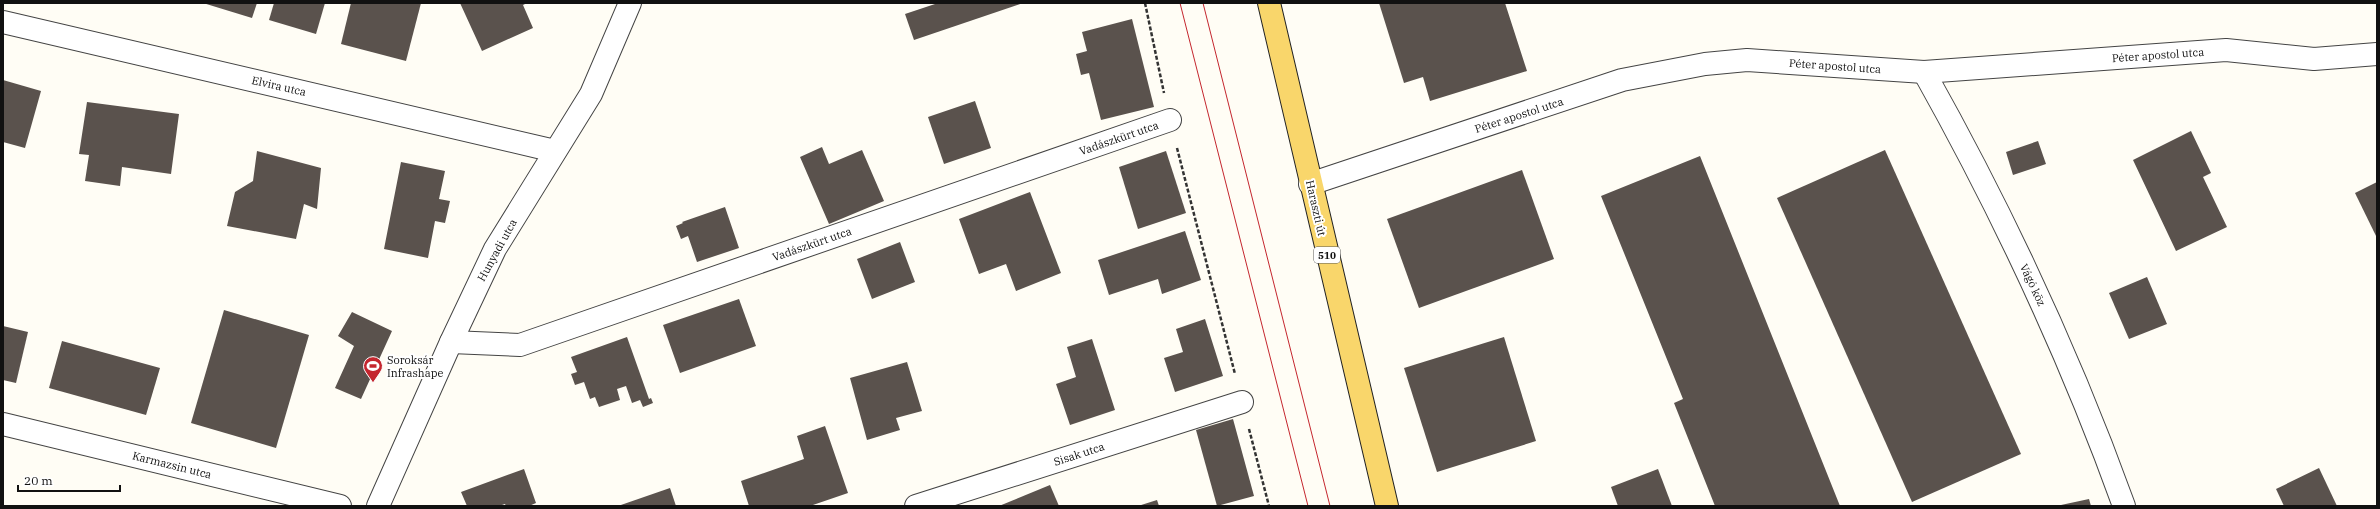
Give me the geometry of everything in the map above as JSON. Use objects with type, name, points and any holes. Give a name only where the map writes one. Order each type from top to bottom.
[{"type":"main road","name":"Haraszti út","points":[[1269,3],[1310,184],[1387,506]]},
{"type":"street","name":"Hunyadi utca","points":[[378,506],[451,342],[495,249],[591,94],[630,3]]},
{"type":"street","name":"Elvira utca","points":[[3,22],[555,151]]},
{"type":"street","name":"Péter apostol utca","points":[[1310,184],[1622,80],[1705,64],[1747,60],[1924,72],[2226,50],[2314,59],[2377,54]]},
{"type":"street","name":"Vágó köz","points":[[1924,72],[1970,154],[2037,294],[2099,436],[2124,506]]},
{"type":"street","name":"Vadászkürt utca","points":[[451,342],[520,345],[1170,120]]},
{"type":"street","name":"Sisak utca","points":[[916,506],[1242,402]]},
{"type":"street","name":"Karmazsin utca","points":[[3,424],[340,506]]},
{"type":"path","points":[[1145,3],[1170,120],[1269,506]]},
{"type":"building","points":[[203,3],[257,3],[252,18]]},
{"type":"building","points":[[274,3],[325,3],[316,34],[269,20]]},
{"type":"building","points":[[351,3],[421,3],[406,61],[341,44]]},
{"type":"building","points":[[460,3],[527,3],[523,5],[533,28],[482,51]]},
{"type":"building","points":[[938,3],[1023,3],[914,40],[905,14]]},
{"type":"building","points":[[1379,3],[1505,3],[1527,71],[1430,101],[1423,77],[1404,83]]},
{"type":"building","points":[[1132,19],[1154,107],[1101,120],[1089,73],[1081,75],[1076,54],[1087,51],[1082,32]]},
{"type":"building","points":[[3,80],[41,91],[25,148],[3,142]]},
{"type":"building","points":[[975,101],[991,148],[944,164],[928,117]]},
{"type":"building","points":[[87,102],[179,114],[171,174],[122,167],[120,186],[85,181],[89,155],[79,154]]},
{"type":"building","points":[[2191,131],[2211,173],[2203,177],[2227,227],[2176,251],[2133,160]]},
{"type":"building","points":[[2038,141],[2046,164],[2013,175],[2006,152]]},
{"type":"building","points":[[822,147],[829,164],[862,150],[884,201],[829,224],[800,157]]},
{"type":"building","points":[[1885,150],[2021,454],[1912,502],[1777,198]]},
{"type":"building","points":[[257,151],[321,168],[317,209],[304,204],[296,239],[227,226],[235,192],[253,181]]},
{"type":"building","points":[[1166,151],[1186,213],[1138,229],[1119,167]]},
{"type":"building","points":[[1700,156],[1840,506],[1715,506],[1674,403],[1683,399],[1601,196]]},
{"type":"building","points":[[401,162],[445,171],[439,199],[450,201],[445,223],[435,221],[428,258],[384,249]]},
{"type":"building","points":[[1522,170],[1554,259],[1419,308],[1387,219]]},
{"type":"building","points":[[2377,182],[2377,238],[2355,193]]},
{"type":"building","points":[[1030,192],[1061,273],[1016,291],[1006,264],[979,274],[959,219]]},
{"type":"building","points":[[725,207],[739,248],[697,262],[688,236],[681,239],[676,226],[683,223],[682,222]]},
{"type":"building","points":[[1185,231],[1201,280],[1162,294],[1158,279],[1109,295],[1098,260]]},
{"type":"building","points":[[900,242],[915,282],[872,299],[857,259]]},
{"type":"building","points":[[2147,277],[2167,324],[2129,339],[2109,293]]},
{"type":"building","points":[[739,299],[756,346],[680,373],[663,325]]},
{"type":"building","points":[[224,310],[309,335],[276,448],[191,423]]},
{"type":"building","points":[[352,312],[392,331],[361,399],[335,388],[354,346],[338,336]]},
{"type":"building","points":[[1205,319],[1223,376],[1175,392],[1164,358],[1183,352],[1176,329]]},
{"type":"building","points":[[3,326],[28,332],[16,383],[3,380]]},
{"type":"building","points":[[627,337],[649,399],[651,398],[653,403],[643,407],[640,400],[632,403],[626,386],[617,389],[620,400],[599,407],[595,397],[590,399],[584,382],[575,385],[571,374],[577,372],[571,357]]},
{"type":"building","points":[[1504,337],[1536,441],[1437,472],[1404,368]]},
{"type":"building","points":[[1092,339],[1115,410],[1070,425],[1056,384],[1076,377],[1067,347]]},
{"type":"building","points":[[62,341],[160,368],[146,415],[49,388]]},
{"type":"building","points":[[907,362],[922,411],[896,418],[900,430],[867,440],[850,378]]},
{"type":"building","points":[[1233,419],[1254,496],[1217,506],[1196,430]]},
{"type":"building","points":[[825,426],[848,493],[810,506],[749,506],[741,481],[804,459],[797,436]]},
{"type":"building","points":[[2319,468],[2337,506],[2284,506],[2276,489]]},
{"type":"building","points":[[524,469],[536,503],[529,506],[506,506],[505,504],[499,506],[467,506],[461,492]]},
{"type":"building","points":[[1658,469],[1672,506],[1618,506],[1611,487]]},
{"type":"building","points":[[1050,485],[1059,506],[999,506]]},
{"type":"building","points":[[670,488],[676,506],[618,506]]},
{"type":"building","points":[[2089,499],[2091,506],[2061,506],[2061,505]]},
{"type":"building","points":[[1157,500],[1159,506],[1138,506]]},
{"type":"tram line","points":[[1180,3],[1308,506]]},
{"type":"tram line","points":[[1203,3],[1330,506]]},
{"type":"place","name":"Soroksár Infrashape","points":[[373,383]]}]
